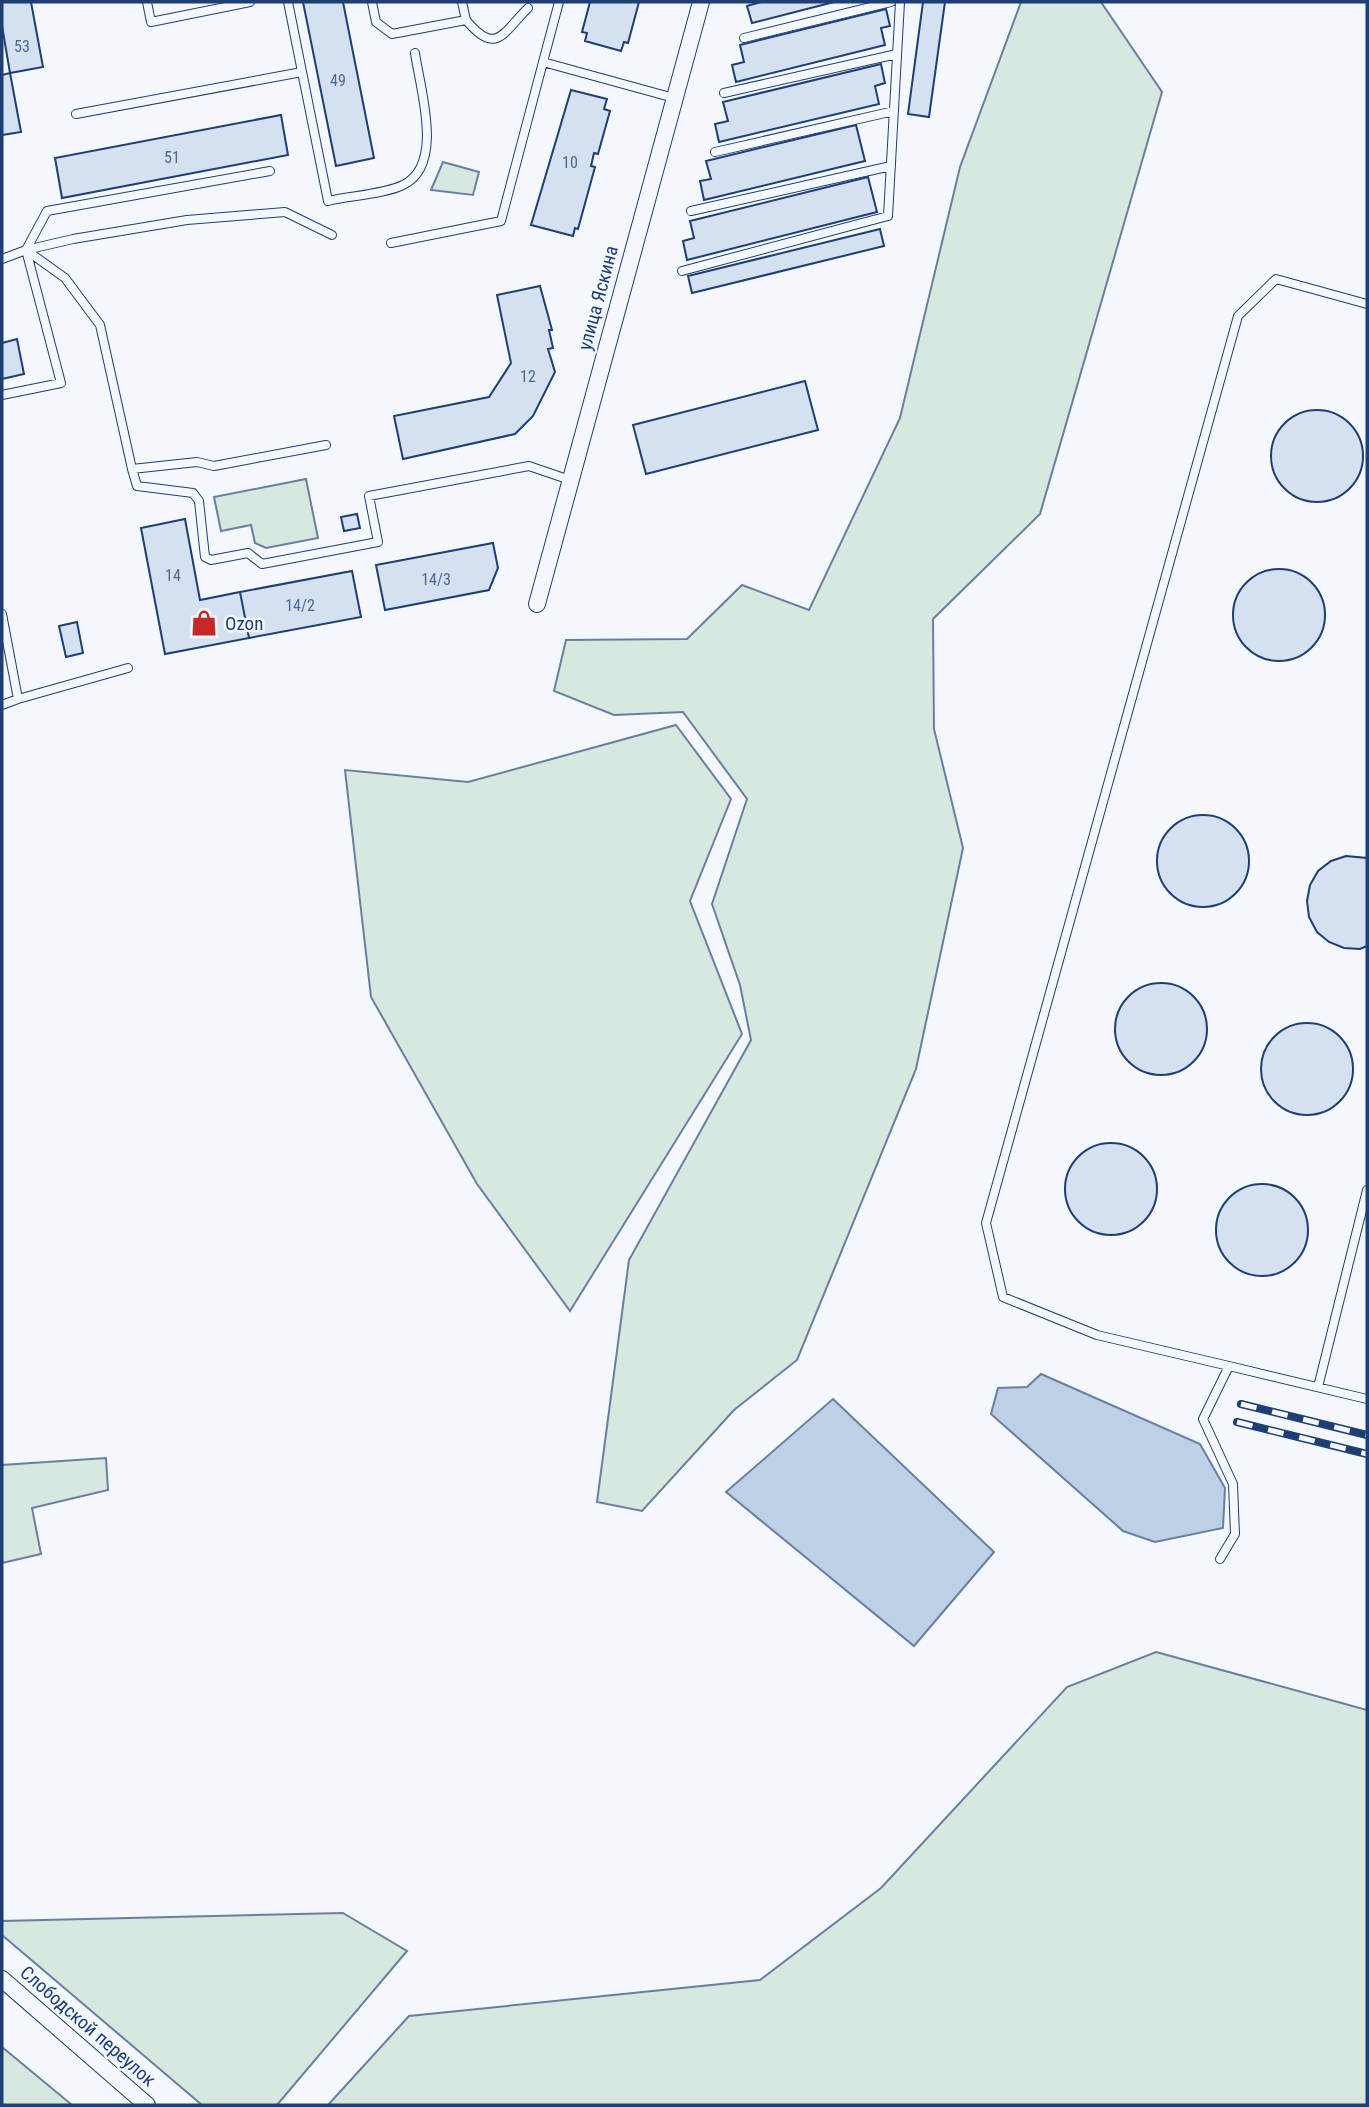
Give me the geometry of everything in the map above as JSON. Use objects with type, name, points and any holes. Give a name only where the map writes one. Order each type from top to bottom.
[{"type":"street","name":"улица Яскина","points":[[537,604],[701,2]]},
{"type":"street","name":"Слободской переулок","points":[[2,1979],[147,2105]]},
{"type":"lane","points":[[147,2],[151,22],[250,2]]},
{"type":"lane","points":[[288,2],[328,201],[404,185],[420,170],[429,144],[415,53]]},
{"type":"lane","points":[[372,2],[376,22],[392,34],[466,20]]},
{"type":"lane","points":[[462,2],[466,20],[481,37],[490,41],[498,38],[528,8]]},
{"type":"lane","points":[[391,243],[501,221],[559,2]]},
{"type":"lane","points":[[744,38],[891,2]]},
{"type":"lane","points":[[682,271],[888,216],[900,2]]},
{"type":"lane","points":[[724,93],[897,54]]},
{"type":"lane","points":[[543,62],[674,98]]},
{"type":"lane","points":[[76,114],[302,72]]},
{"type":"lane","points":[[715,152],[894,111]]},
{"type":"lane","points":[[691,211],[891,166]]},
{"type":"lane","points":[[2,395],[61,383],[26,250],[47,211],[270,171]]},
{"type":"lane","points":[[2,260],[26,250],[73,239],[187,220],[285,212],[332,235]]},
{"type":"lane","points":[[26,250],[65,278],[100,325],[137,486],[194,494],[199,501],[205,556],[211,560],[248,553],[262,564],[378,542],[369,496],[529,466],[570,480]]},
{"type":"lane","points":[[1367,304],[1276,279],[1238,316],[986,1223],[1003,1297],[1097,1335],[1367,1399]]},
{"type":"lane","points":[[132,469],[197,462],[214,466],[326,445]]},
{"type":"lane","points":[[2,614],[18,699]]},
{"type":"lane","points":[[2,705],[128,668]]},
{"type":"lane","points":[[1318,1387],[1367,1190]]},
{"type":"lane","points":[[1220,1559],[1235,1534],[1233,1484],[1203,1419],[1229,1366]]},
{"type":"shaded area","points":[[1021,2],[1101,2],[1162,92],[1040,514],[933,619],[934,729],[963,848],[916,1069],[797,1360],[734,1410],[642,1511],[597,1502],[629,1260],[751,1040],[740,985],[712,904],[747,799],[683,712],[614,715],[554,691],[566,640],[687,639],[742,585],[809,610],[900,418],[960,167]]},
{"type":"shaded area","points":[[443,162],[479,172],[473,195],[431,190]]},
{"type":"shaded area","points":[[306,479],[318,538],[266,548],[255,543],[251,525],[221,531],[214,497]]},
{"type":"shaded area","points":[[676,725],[731,799],[690,901],[742,1034],[570,1311],[477,1184],[371,997],[345,770],[468,782]]},
{"type":"shaded area","points":[[106,1458],[108,1490],[32,1508],[41,1554],[2,1563],[2,1465]]},
{"type":"shaded area","points":[[1156,1652],[1367,1710],[1367,2105],[328,2105],[409,2016],[760,1980],[881,1888],[1067,1687]]},
{"type":"shaded area","points":[[343,1913],[407,1951],[277,2105],[202,2105],[2,1935],[2,1921]]},
{"type":"shaded area","points":[[2,2047],[72,2105],[2,2105]]},
{"type":"water","points":[[1041,1374],[1200,1444],[1225,1488],[1223,1528],[1155,1542],[1123,1531],[991,1414],[998,1388],[1027,1387]]},
{"type":"water","points":[[833,1399],[994,1552],[914,1646],[726,1492]]},
{"type":"building","points":[[2,2],[31,2],[43,67],[10,73],[2,26]]},
{"type":"building","points":[[303,2],[343,2],[374,158],[336,166]]},
{"type":"building","points":[[590,2],[639,2],[628,43],[624,42],[621,51],[585,41],[587,33],[582,32]]},
{"type":"building","points":[[761,2],[834,2],[752,23],[747,6]]},
{"type":"building","points":[[923,2],[945,2],[929,117],[908,114]]},
{"type":"building","points":[[886,9],[890,26],[881,28],[885,45],[736,82],[732,65],[744,62],[740,45]]},
{"type":"building","points":[[881,64],[885,83],[875,86],[879,104],[719,142],[715,124],[728,121],[723,102]]},
{"type":"building","points":[[10,73],[21,132],[2,135],[2,75]]},
{"type":"building","points":[[571,90],[607,99],[604,109],[610,111],[598,154],[594,153],[591,166],[595,167],[578,229],[575,228],[573,236],[531,225]]},
{"type":"building","points":[[281,115],[288,155],[62,198],[55,158]]},
{"type":"building","points":[[856,125],[865,161],[704,200],[700,181],[711,179],[706,161]]},
{"type":"building","points":[[868,177],[877,212],[687,260],[683,241],[694,238],[690,221]]},
{"type":"building","points":[[880,229],[884,246],[692,293],[688,276]]},
{"type":"building","points":[[540,286],[552,330],[549,330],[553,348],[548,349],[555,372],[533,416],[515,434],[403,459],[394,416],[489,397],[511,363],[497,295]]},
{"type":"building","points":[[17,339],[24,374],[2,379],[2,343]]},
{"type":"building","points":[[805,381],[818,430],[646,474],[633,425]]},
{"type":"building","points":[[1317,410],[1335,413],[1350,423],[1360,438],[1363,456],[1360,474],[1350,489],[1335,499],[1317,502],[1299,499],[1284,489],[1274,474],[1271,456],[1274,438],[1284,423],[1299,413]]},
{"type":"building","points":[[357,514],[360,528],[344,531],[341,517]]},
{"type":"building","points":[[185,519],[200,600],[240,592],[249,638],[165,654],[141,528]]},
{"type":"building","points":[[493,543],[498,568],[489,590],[385,610],[376,565]]},
{"type":"building","points":[[1279,569],[1297,572],[1312,582],[1322,597],[1325,615],[1322,633],[1312,648],[1297,658],[1279,661],[1261,658],[1246,648],[1236,633],[1233,615],[1236,597],[1246,582],[1261,572]]},
{"type":"building","points":[[352,571],[361,617],[249,638],[240,592]]},
{"type":"building","points":[[77,622],[83,653],[66,657],[59,626]]},
{"type":"building","points":[[1203,815],[1221,818],[1236,828],[1246,843],[1249,861],[1246,879],[1236,894],[1221,904],[1203,907],[1185,904],[1170,894],[1160,879],[1157,861],[1160,843],[1170,828],[1185,818]]},
{"type":"building","points":[[1346,856],[1367,858],[1367,946],[1360,949],[1344,948],[1329,942],[1317,932],[1309,917],[1307,901],[1310,885],[1318,871],[1331,861]]},
{"type":"building","points":[[1161,983],[1179,986],[1194,996],[1204,1011],[1207,1029],[1204,1047],[1194,1062],[1179,1072],[1161,1075],[1143,1072],[1128,1062],[1118,1047],[1115,1029],[1118,1011],[1128,996],[1143,986]]},
{"type":"building","points":[[1307,1023],[1325,1026],[1340,1036],[1350,1051],[1353,1069],[1350,1087],[1340,1102],[1325,1112],[1307,1115],[1289,1112],[1274,1102],[1264,1087],[1261,1069],[1264,1051],[1274,1036],[1289,1026]]},
{"type":"building","points":[[1111,1143],[1129,1146],[1144,1156],[1154,1171],[1157,1189],[1154,1207],[1144,1222],[1129,1232],[1111,1235],[1093,1232],[1078,1222],[1068,1207],[1065,1189],[1068,1171],[1078,1156],[1093,1146]]},
{"type":"building","points":[[1262,1184],[1280,1187],[1295,1197],[1305,1212],[1308,1230],[1305,1248],[1295,1263],[1280,1273],[1262,1276],[1244,1273],[1229,1263],[1219,1248],[1216,1230],[1219,1212],[1229,1197],[1244,1187]]},
{"type":"railway","points":[[1241,1404],[1367,1435]]},
{"type":"railway","points":[[1237,1422],[1367,1454]]},
{"type":"place","name":"Ozon","points":[[204,623]]}]
